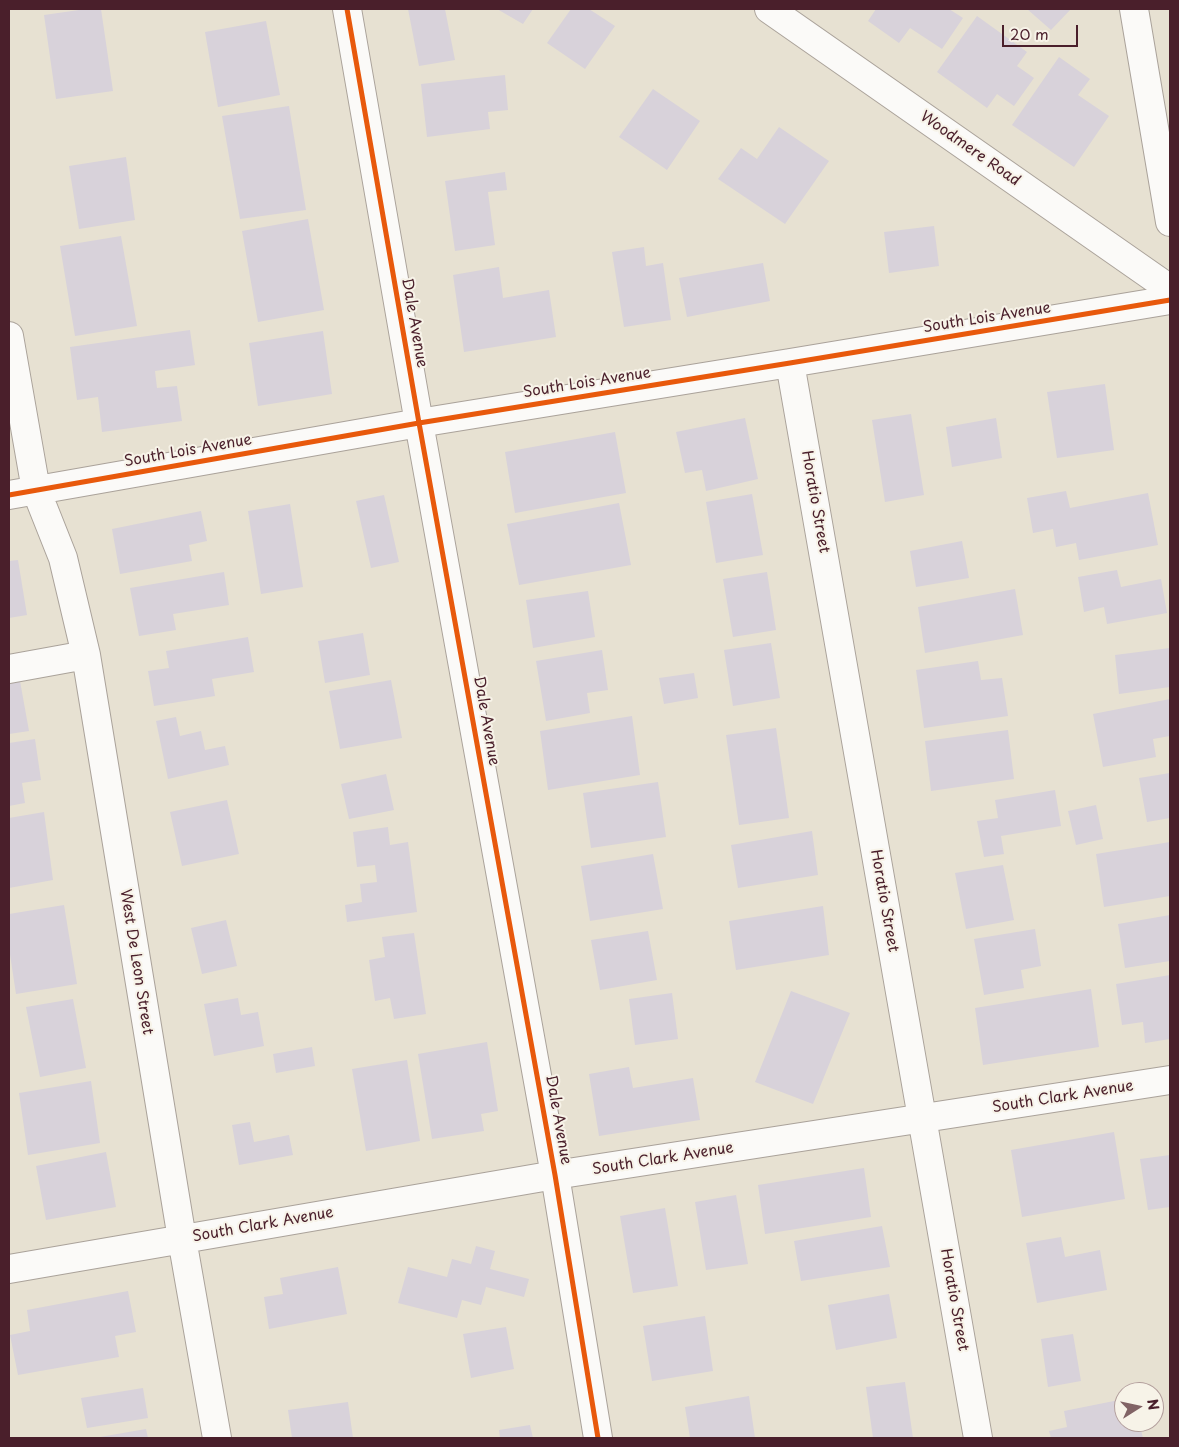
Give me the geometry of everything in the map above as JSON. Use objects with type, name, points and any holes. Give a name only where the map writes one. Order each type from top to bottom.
[{"type":"street","name":"Dale Avenue","points":[[347,9],[419,423],[555,1175],[598,1438]]},
{"type":"street","name":"Woodmere Road","points":[[769,9],[1170,289]]},
{"type":"street","points":[[1134,9],[1170,222]]},
{"type":"street","name":"South Lois Avenue","points":[[9,495],[419,423],[1170,300]]},
{"type":"street","name":"West De Leon Street","points":[[9,336],[36,490],[63,558],[86,655],[182,1239],[217,1438]]},
{"type":"street","name":"Horatio Street","points":[[790,363],[978,1438]]},
{"type":"street","points":[[9,669],[86,655]]},
{"type":"street","name":"South Clark Avenue","points":[[9,1269],[555,1175],[1170,1080]]},
{"type":"building","points":[[86,9],[101,9],[113,91],[56,99],[44,15]]},
{"type":"building","points":[[408,9],[445,9],[455,60],[419,66]]},
{"type":"building","points":[[497,9],[533,9],[523,24]]},
{"type":"building","points":[[571,9],[589,9],[615,26],[585,69],[547,43]]},
{"type":"building","points":[[876,9],[949,9],[963,18],[942,49],[910,28],[899,43],[868,21]]},
{"type":"building","points":[[1027,9],[1071,9],[1051,30]]},
{"type":"building","points":[[977,16],[1027,52],[1017,66],[1034,78],[1014,106],[997,94],[987,108],[937,72]]},
{"type":"building","points":[[266,21],[280,95],[218,107],[205,32]]},
{"type":"building","points":[[1059,57],[1090,79],[1078,95],[1109,116],[1074,167],[1012,125]]},
{"type":"building","points":[[505,75],[508,110],[488,112],[490,129],[427,137],[421,84]]},
{"type":"building","points":[[653,89],[700,121],[667,170],[619,137]]},
{"type":"building","points":[[289,106],[306,210],[240,219],[222,116]]},
{"type":"building","points":[[779,127],[829,161],[785,224],[718,179],[741,148],[757,159]]},
{"type":"building","points":[[126,157],[135,220],[79,229],[69,166]]},
{"type":"building","points":[[505,172],[507,190],[488,192],[495,245],[455,251],[445,181]]},
{"type":"building","points":[[308,219],[324,310],[258,322],[242,231]]},
{"type":"building","points":[[934,226],[939,266],[889,273],[884,232]]},
{"type":"building","points":[[121,236],[137,326],[75,336],[60,246]]},
{"type":"building","points":[[644,247],[646,266],[663,263],[671,320],[624,327],[612,252]]},
{"type":"building","points":[[763,263],[770,301],[687,317],[679,278]]},
{"type":"building","points":[[499,267],[503,298],[549,290],[556,337],[464,352],[453,275]]},
{"type":"building","points":[[190,330],[195,365],[155,371],[157,388],[177,386],[182,421],[102,432],[98,397],[77,400],[70,347]]},
{"type":"building","points":[[323,331],[332,394],[258,406],[249,343]]},
{"type":"building","points":[[1105,384],[1114,450],[1057,458],[1047,392]]},
{"type":"building","points":[[911,414],[924,495],[885,502],[872,420]]},
{"type":"building","points":[[745,418],[758,479],[706,491],[702,470],[685,473],[676,432]]},
{"type":"building","points":[[996,418],[1002,458],[952,467],[946,427]]},
{"type":"building","points":[[615,432],[626,493],[515,513],[505,452]]},
{"type":"building","points":[[1066,491],[1070,508],[1148,493],[1158,545],[1079,560],[1076,543],[1056,547],[1053,529],[1033,533],[1027,498]]},
{"type":"building","points":[[752,494],[763,555],[716,563],[706,502]]},
{"type":"building","points":[[384,495],[399,562],[371,568],[356,501]]},
{"type":"building","points":[[619,503],[631,565],[519,585],[507,524]]},
{"type":"building","points":[[290,504],[303,587],[261,594],[248,511]]},
{"type":"building","points":[[201,511],[207,541],[189,545],[192,561],[120,574],[112,529]]},
{"type":"building","points":[[962,541],[969,578],[916,587],[910,551]]},
{"type":"building","points":[[18,560],[27,615],[9,618],[9,561]]},
{"type":"building","points":[[1117,570],[1121,587],[1161,579],[1167,613],[1107,624],[1104,607],[1084,612],[1078,577]]},
{"type":"building","points":[[224,572],[229,605],[173,614],[176,630],[139,636],[130,588]]},
{"type":"building","points":[[767,572],[776,630],[733,637],[723,579]]},
{"type":"building","points":[[1015,589],[1023,635],[925,653],[918,607]]},
{"type":"building","points":[[588,591],[595,637],[533,648],[526,600]]},
{"type":"building","points":[[363,633],[370,675],[325,683],[318,641]]},
{"type":"building","points":[[248,637],[254,672],[212,679],[215,696],[154,706],[148,671],[169,668],[166,651]]},
{"type":"building","points":[[771,643],[780,698],[733,706],[724,650]]},
{"type":"building","points":[[1170,648],[1170,687],[1119,694],[1115,655]]},
{"type":"building","points":[[602,650],[608,690],[587,693],[590,713],[546,721],[536,661]]},
{"type":"building","points":[[978,661],[981,680],[1002,678],[1008,716],[924,728],[916,670]]},
{"type":"building","points":[[694,673],[698,698],[664,704],[659,678]]},
{"type":"building","points":[[391,680],[402,738],[340,749],[329,691]]},
{"type":"building","points":[[20,681],[29,731],[9,734],[9,682]]},
{"type":"building","points":[[1170,699],[1170,736],[1153,739],[1156,757],[1103,767],[1093,714]]},
{"type":"building","points":[[632,716],[640,775],[548,790],[540,731]]},
{"type":"building","points":[[176,717],[180,736],[201,731],[205,750],[225,746],[229,765],[168,779],[156,721]]},
{"type":"building","points":[[776,728],[789,818],[739,825],[726,735]]},
{"type":"building","points":[[1008,730],[1014,779],[931,791],[925,741]]},
{"type":"building","points":[[35,739],[41,780],[22,783],[25,803],[9,806],[9,743]]},
{"type":"building","points":[[1170,773],[1170,818],[1147,822],[1139,778]]},
{"type":"building","points":[[386,774],[394,810],[349,819],[341,784]]},
{"type":"building","points":[[658,782],[666,837],[591,848],[583,793]]},
{"type":"building","points":[[1055,790],[1061,826],[1001,836],[1004,854],[984,857],[977,821],[998,818],[995,800]]},
{"type":"building","points":[[227,800],[239,854],[182,866],[170,812]]},
{"type":"building","points":[[1096,805],[1103,839],[1076,845],[1068,811]]},
{"type":"building","points":[[44,812],[53,880],[9,888],[9,818]]},
{"type":"building","points":[[388,827],[390,845],[408,842],[417,912],[347,922],[345,905],[362,902],[360,884],[377,882],[375,865],[357,867],[353,832]]},
{"type":"building","points":[[812,831],[818,875],[738,888],[731,845]]},
{"type":"building","points":[[1170,842],[1170,896],[1104,907],[1096,854]]},
{"type":"building","points":[[653,854],[663,909],[590,921],[581,866]]},
{"type":"building","points":[[1003,865],[1014,920],[966,929],[955,873]]},
{"type":"building","points":[[64,905],[77,984],[16,994],[9,948],[9,914]]},
{"type":"building","points":[[823,906],[829,955],[736,970],[729,921]]},
{"type":"building","points":[[1170,915],[1170,961],[1125,968],[1118,924]]},
{"type":"building","points":[[226,920],[237,966],[202,974],[191,928]]},
{"type":"building","points":[[1035,929],[1041,966],[1021,970],[1024,988],[984,995],[974,939]]},
{"type":"building","points":[[648,931],[657,980],[600,990],[591,940]]},
{"type":"building","points":[[414,933],[426,1014],[394,1019],[390,998],[375,1001],[369,960],[385,957],[382,937]]},
{"type":"building","points":[[1170,975],[1170,1039],[1145,1043],[1143,1022],[1122,1025],[1116,984]]},
{"type":"building","points":[[1091,989],[1099,1047],[983,1065],[975,1008]]},
{"type":"building","points":[[791,991],[850,1013],[813,1104],[755,1082]]},
{"type":"building","points":[[672,993],[678,1039],[635,1045],[629,999]]},
{"type":"building","points":[[238,998],[241,1015],[258,1012],[264,1046],[214,1056],[204,1004]]},
{"type":"building","points":[[73,999],[86,1068],[40,1077],[26,1007]]},
{"type":"building","points":[[487,1042],[498,1111],[481,1114],[484,1131],[432,1139],[418,1054]]},
{"type":"building","points":[[312,1047],[315,1066],[276,1073],[273,1054]]},
{"type":"building","points":[[407,1060],[420,1141],[366,1151],[352,1069]]},
{"type":"building","points":[[629,1067],[633,1088],[693,1078],[700,1120],[599,1136],[589,1074]]},
{"type":"building","points":[[91,1081],[100,1143],[28,1155],[19,1093]]},
{"type":"building","points":[[250,1122],[254,1142],[289,1135],[293,1155],[239,1165],[232,1125]]},
{"type":"building","points":[[1114,1132],[1125,1199],[1022,1217],[1011,1150]]},
{"type":"building","points":[[106,1152],[116,1207],[46,1220],[36,1166]]},
{"type":"building","points":[[1170,1155],[1170,1207],[1148,1210],[1140,1159]]},
{"type":"building","points":[[864,1168],[871,1217],[765,1234],[758,1185]]},
{"type":"building","points":[[736,1195],[748,1264],[706,1270],[695,1202]]},
{"type":"building","points":[[665,1208],[678,1286],[633,1293],[620,1216]]},
{"type":"building","points":[[882,1226],[890,1267],[801,1281],[794,1241]]},
{"type":"building","points":[[1061,1237],[1065,1257],[1100,1250],[1107,1290],[1037,1303],[1026,1243]]},
{"type":"building","points":[[476,1246],[495,1251],[490,1269],[529,1279],[524,1297],[486,1287],[481,1305],[462,1300],[457,1318],[398,1303],[408,1267],[447,1277],[452,1259],[471,1264]]},
{"type":"building","points":[[338,1267],[347,1314],[269,1329],[264,1297],[283,1294],[280,1278]]},
{"type":"building","points":[[128,1291],[136,1332],[115,1336],[119,1357],[18,1375],[10,1335],[30,1331],[27,1310]]},
{"type":"building","points":[[889,1294],[897,1338],[836,1350],[828,1305]]},
{"type":"building","points":[[705,1316],[713,1371],[652,1381],[643,1326]]},
{"type":"building","points":[[506,1327],[514,1369],[471,1378],[463,1334]]},
{"type":"building","points":[[1073,1334],[1081,1381],[1048,1387],[1041,1339]]},
{"type":"building","points":[[905,1382],[913,1438],[873,1438],[866,1387]]},
{"type":"building","points":[[143,1388],[148,1418],[87,1428],[81,1398]]},
{"type":"building","points":[[749,1396],[755,1438],[690,1438],[685,1407]]},
{"type":"building","points":[[1114,1401],[1114,1432],[1142,1432],[1143,1438],[1051,1438],[1049,1431],[1067,1427],[1064,1411]]},
{"type":"building","points":[[348,1402],[353,1438],[292,1438],[288,1410]]},
{"type":"building","points":[[530,1425],[533,1438],[500,1438],[499,1430]]},
{"type":"building","points":[[146,1429],[148,1438],[100,1438],[100,1437]]},
{"type":"cycle path","points":[[347,9],[419,423],[555,1175],[598,1438]]},
{"type":"cycle path","points":[[9,495],[419,423],[1170,300]]}]
